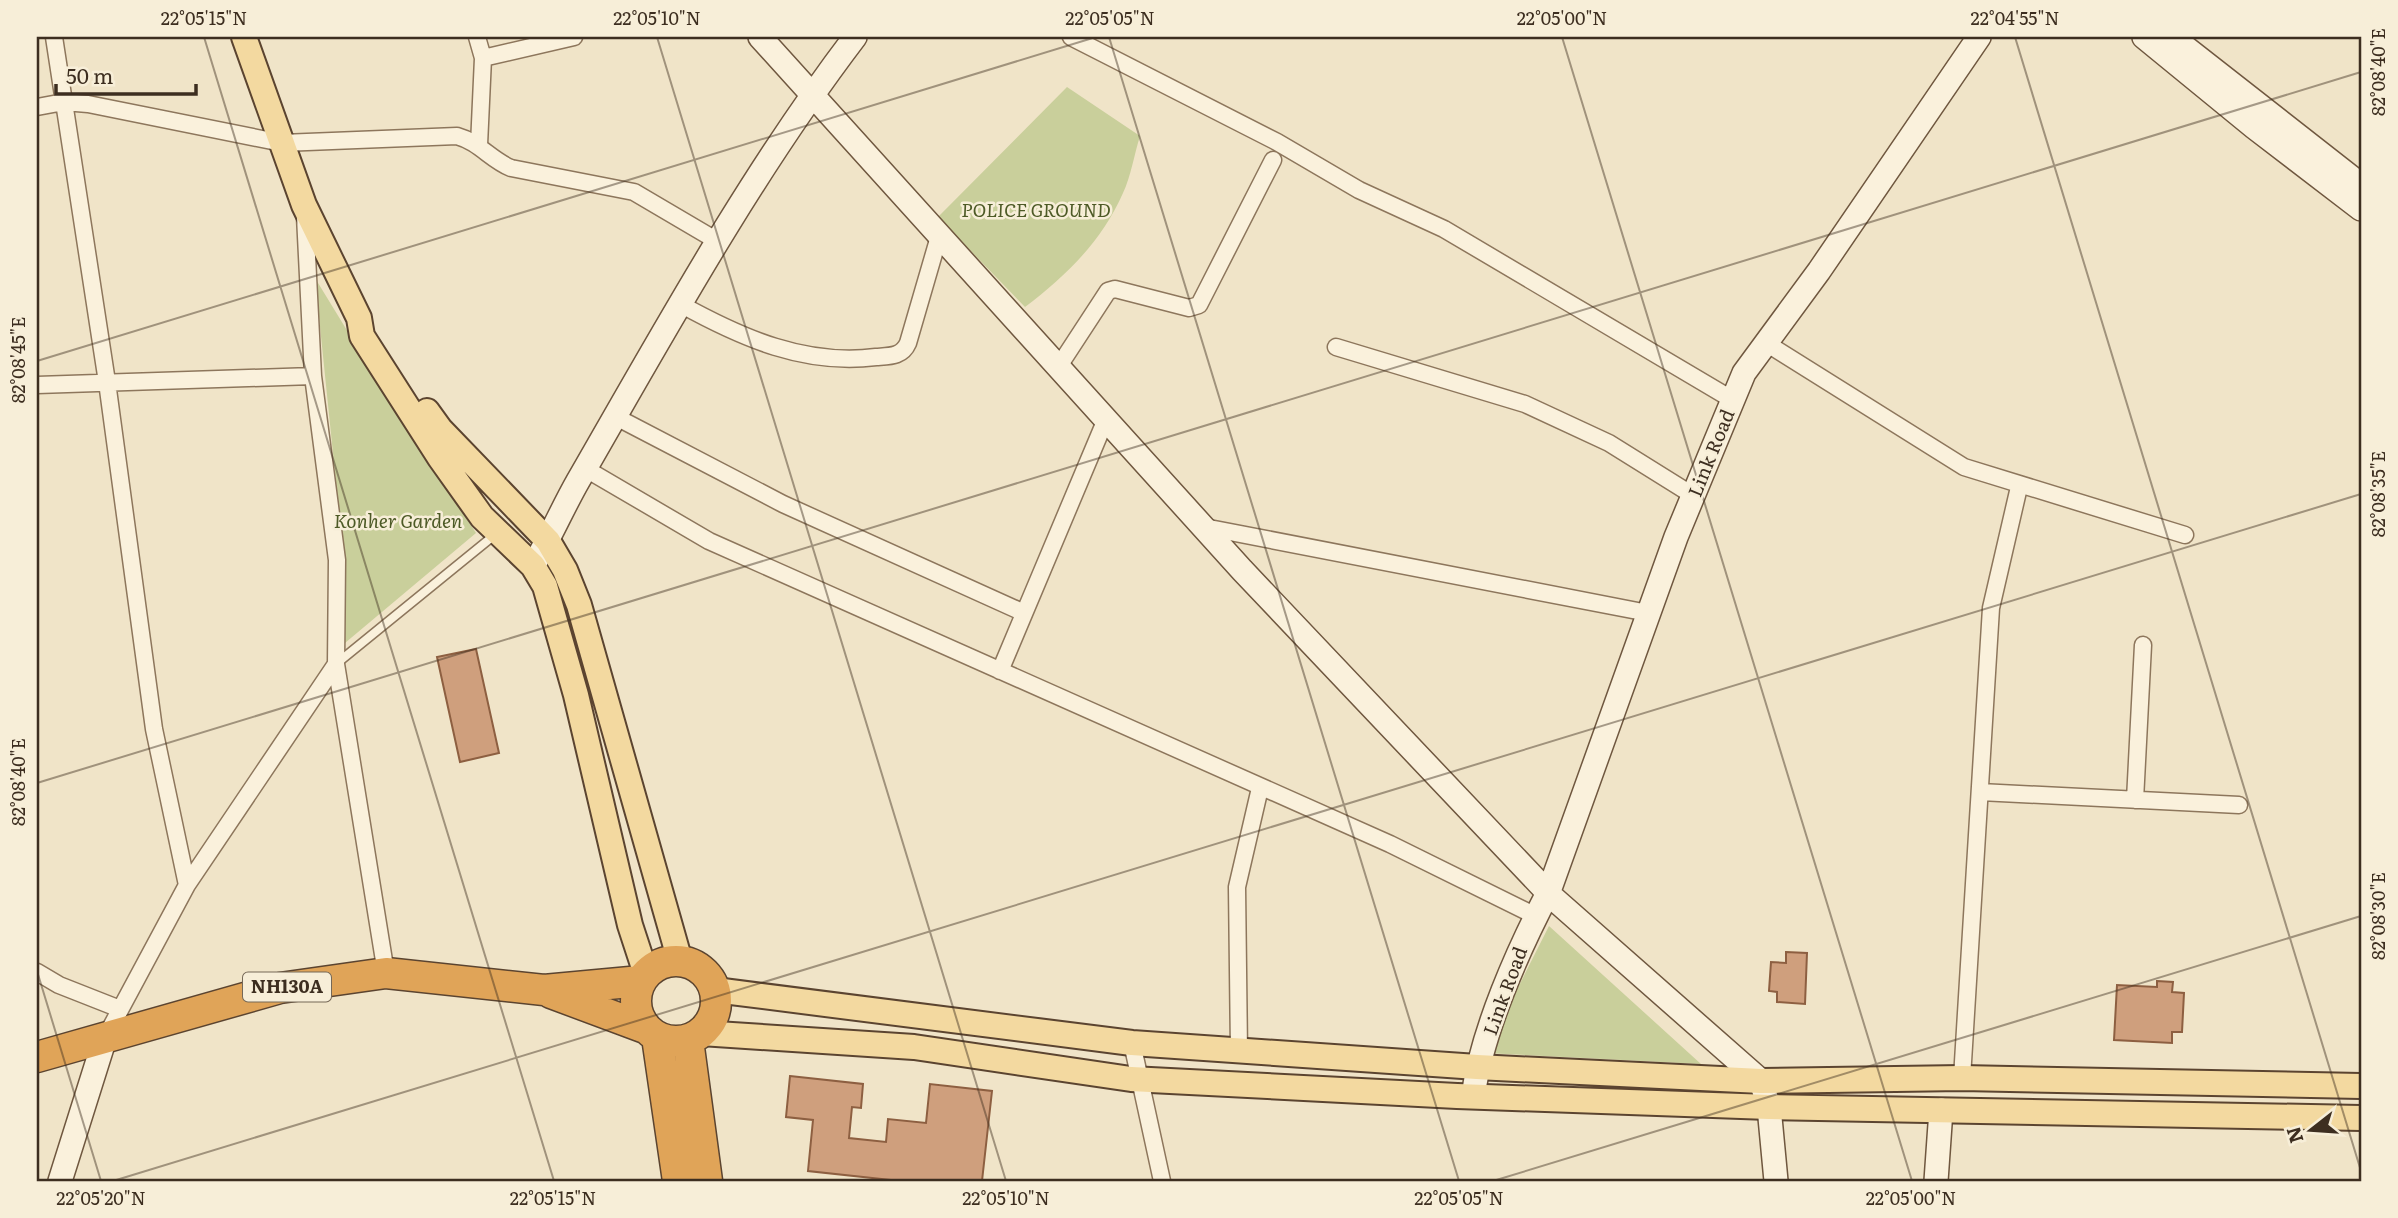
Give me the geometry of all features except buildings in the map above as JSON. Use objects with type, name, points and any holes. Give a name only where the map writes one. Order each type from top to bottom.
[{"type":"highway","name":"NH130A","points":[[37,1057],[280,988],[386,973],[544,990],[643,977],[661,963],[680,961]]},
{"type":"highway","points":[[680,961],[695,965],[707,976],[715,990],[716,1006],[711,1021],[694,1037],[707,1181]]},
{"type":"highway","points":[[643,977],[635,998],[637,1014],[651,1032],[678,1181]]},
{"type":"highway","name":"NH130A","points":[[544,990],[672,1042],[694,1037]]},
{"type":"main road","points":[[243,37],[304,205],[359,318],[362,335],[440,458],[482,517],[533,566],[545,586],[566,655],[643,977]]},
{"type":"main road","points":[[359,318],[368,324],[440,429],[548,541],[565,570],[579,605],[680,961]]},
{"type":"main road","points":[[715,990],[1132,1043],[1485,1067],[1761,1081],[1962,1078],[2361,1086]]},
{"type":"main road","points":[[694,1037],[914,1047],[1138,1079],[1480,1096],[1769,1107],[2361,1118]]},
{"type":"street","points":[[54,37],[107,382],[153,729],[187,885]]},
{"type":"street","points":[[477,37],[483,58],[479,145]]},
{"type":"street","points":[[483,58],[574,37]]},
{"type":"street","points":[[760,37],[813,92],[1204,527],[1549,891],[1761,1081],[1769,1107],[1776,1181]]},
{"type":"street","points":[[533,566],[586,468],[719,242],[813,92],[855,37]]},
{"type":"street","points":[[1071,37],[1277,142],[1359,190],[1444,229],[1733,400]]},
{"type":"street","name":"Link Road","points":[[1480,1096],[1485,1067],[1529,926],[1549,891],[1648,614],[1744,373],[1979,37]]},
{"type":"street","points":[[2144,37],[2254,127],[2361,209]]},
{"type":"street","points":[[2172,37],[2361,185]]},
{"type":"street","points":[[37,107],[64,102],[88,103],[282,143],[444,135],[479,145],[500,164],[511,168],[634,192],[719,242]]},
{"type":"street","points":[[1059,366],[1108,290],[1115,289],[1189,308],[1199,305],[1273,160]]},
{"type":"street","points":[[304,205],[313,376],[337,560],[336,664],[386,973]]},
{"type":"street","points":[[682,305],[732,332],[778,350],[843,359],[895,355],[908,344],[940,233]]},
{"type":"street","points":[[1766,343],[1964,467],[2185,535]]},
{"type":"street","points":[[1336,347],[1525,404],[1608,443],[1694,496]]},
{"type":"street","points":[[37,385],[313,376]]},
{"type":"street","points":[[616,417],[783,504],[1022,612]]},
{"type":"street","points":[[999,671],[1106,419]]},
{"type":"street","points":[[586,468],[709,541],[1390,844],[1536,916]]},
{"type":"street","points":[[1962,1078],[1991,608],[2019,486]]},
{"type":"street","points":[[1204,527],[1648,614]]},
{"type":"street","points":[[2135,800],[2143,645]]},
{"type":"street","points":[[60,1181],[105,1038],[120,1009],[187,885],[336,664]]},
{"type":"street","points":[[1239,1052],[1237,887],[1260,788]]},
{"type":"street","points":[[1980,792],[2239,805]]},
{"type":"street","points":[[37,972],[59,985],[120,1009]]},
{"type":"street","points":[[1132,1043],[1162,1181]]},
{"type":"street","points":[[1936,1181],[1941,1110]]},
{"type":"lane","points":[[336,664],[498,533]]},
{"type":"green space","name":"POLICE GROUND","points":[[1067,87],[1140,136],[1126,186],[1105,227],[1055,283],[1025,307],[938,217]]},
{"type":"green space","name":"Konher Garden","points":[[315,278],[403,422],[476,533],[345,643],[338,502]]},
{"type":"green space","points":[[1549,926],[1701,1064],[1485,1053]]}]
